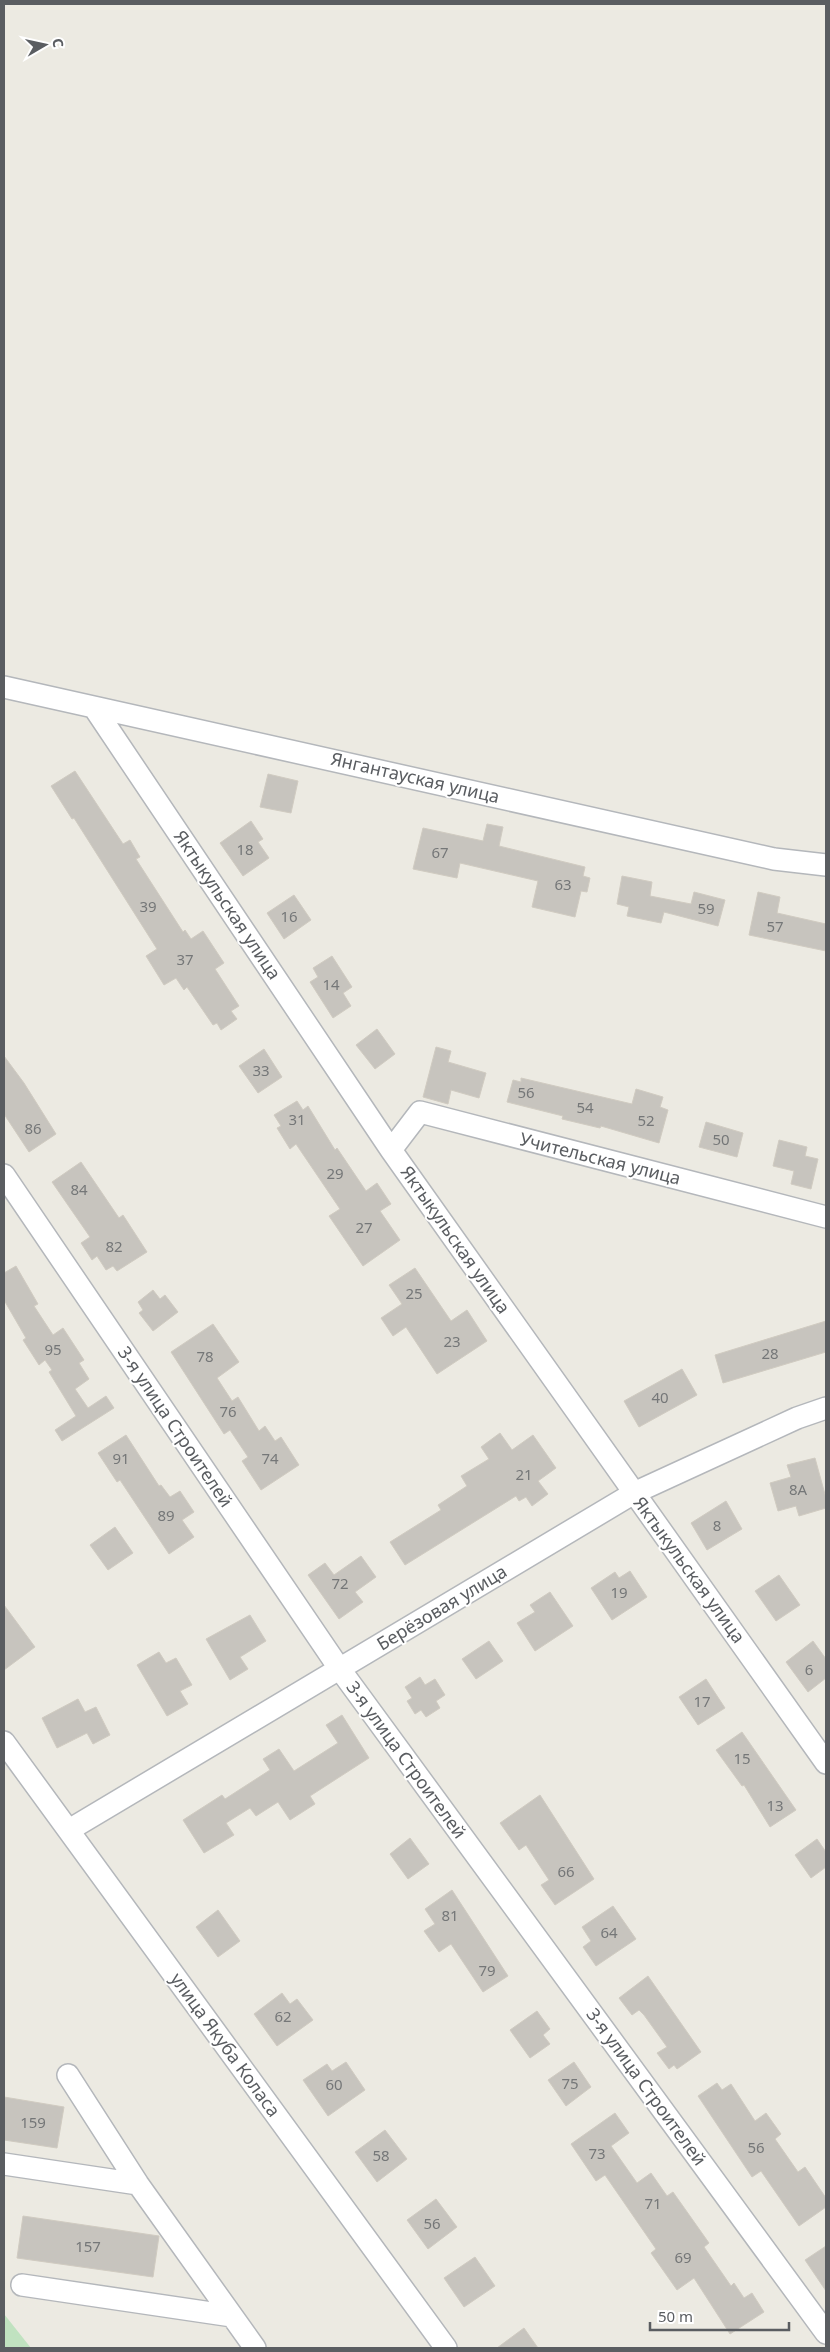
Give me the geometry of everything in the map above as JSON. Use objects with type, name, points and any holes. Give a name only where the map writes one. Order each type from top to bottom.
[{"type":"street","name":"Янгантауская улица","points":[[4,687],[95,709],[177,725],[774,859],[826,865]]},
{"type":"street","name":"Яктыкульская улица","points":[[95,709],[391,1150],[826,1763]]},
{"type":"street","name":"Учительская улица","points":[[391,1150],[420,1112],[826,1217]]},
{"type":"street","name":"3-я улица Строителей","points":[[4,1175],[339,1668],[826,2333]]},
{"type":"street","name":"Берёзовая улица","points":[[69,1830],[634,1494],[798,1418],[826,1408]]},
{"type":"street","name":"улица Якуба Коласа","points":[[4,1742],[446,2348]]},
{"type":"street","points":[[68,2075],[138,2184],[255,2348]]},
{"type":"street","points":[[4,2164],[138,2184]]},
{"type":"street","points":[[22,2285],[232,2316]]},
{"type":"green space","points":[[4,2314],[31,2348],[4,2348]]},
{"type":"building","points":[[75,771],[123,844],[130,840],[140,857],[136,859],[183,932],[185,930],[191,939],[203,931],[224,963],[215,969],[239,1006],[231,1011],[237,1019],[221,1030],[217,1023],[213,1025],[187,987],[184,990],[176,978],[164,985],[146,956],[157,949],[74,818],[72,819],[51,786]]},
{"type":"building","points":[[268,774],[298,781],[291,813],[260,807]]},
{"type":"building","points":[[251,821],[263,839],[258,842],[269,858],[243,876],[220,843]]},
{"type":"building","points":[[487,824],[503,827],[499,846],[585,867],[583,876],[590,878],[587,892],[581,891],[575,917],[532,907],[538,881],[460,863],[457,878],[413,869],[423,828],[483,841]]},
{"type":"building","points":[[622,876],[652,882],[650,896],[691,904],[694,892],[725,900],[718,926],[664,912],[661,923],[627,916],[629,907],[617,904]]},
{"type":"building","points":[[758,892],[780,897],[777,913],[826,924],[826,951],[749,935]]},
{"type":"building","points":[[294,895],[311,920],[284,939],[267,913]]},
{"type":"building","points":[[332,956],[352,987],[343,993],[351,1006],[333,1018],[310,982],[318,977],[313,968]]},
{"type":"building","points":[[377,1029],[395,1054],[375,1069],[356,1045]]},
{"type":"building","points":[[436,1047],[451,1051],[448,1062],[486,1073],[479,1098],[451,1090],[448,1104],[423,1097]]},
{"type":"building","points":[[264,1049],[282,1077],[258,1093],[239,1066]]},
{"type":"building","points":[[4,1056],[24,1083],[56,1134],[29,1152],[4,1114]]},
{"type":"building","points":[[521,1078],[632,1104],[636,1089],[663,1097],[660,1107],[668,1110],[659,1143],[601,1126],[600,1128],[562,1119],[563,1116],[507,1102],[513,1080],[521,1082]]},
{"type":"building","points":[[297,1101],[303,1110],[308,1106],[335,1150],[337,1148],[366,1191],[377,1183],[391,1204],[380,1211],[400,1240],[363,1266],[329,1216],[340,1209],[296,1144],[290,1149],[277,1128],[281,1126],[274,1115]]},
{"type":"building","points":[[706,1122],[743,1133],[737,1157],[699,1147]]},
{"type":"building","points":[[779,1140],[807,1147],[805,1156],[818,1159],[811,1189],[791,1184],[794,1171],[773,1166]]},
{"type":"building","points":[[81,1162],[119,1218],[123,1215],[147,1252],[117,1271],[113,1266],[106,1270],[97,1256],[92,1260],[81,1243],[90,1237],[52,1182]]},
{"type":"building","points":[[16,1266],[38,1304],[34,1306],[53,1335],[63,1328],[84,1360],[79,1363],[89,1379],[75,1389],[88,1408],[106,1396],[114,1408],[62,1441],[55,1430],[76,1416],[49,1372],[52,1370],[45,1360],[39,1365],[23,1340],[26,1338],[4,1300],[4,1273]]},
{"type":"building","points":[[415,1268],[451,1321],[467,1310],[487,1341],[437,1374],[406,1327],[393,1336],[381,1318],[402,1304],[389,1285]]},
{"type":"building","points":[[153,1290],[160,1299],[165,1295],[178,1312],[153,1331],[139,1313],[143,1310],[138,1302]]},
{"type":"building","points":[[826,1321],[826,1352],[723,1383],[715,1355]]},
{"type":"building","points":[[213,1324],[239,1362],[217,1378],[232,1401],[238,1397],[259,1431],[265,1426],[275,1441],[281,1437],[299,1465],[261,1490],[242,1461],[248,1457],[230,1430],[224,1434],[171,1352]]},
{"type":"building","points":[[682,1369],[697,1395],[639,1427],[624,1401]]},
{"type":"building","points":[[500,1433],[512,1450],[533,1435],[556,1468],[538,1481],[548,1494],[532,1506],[526,1497],[519,1501],[516,1496],[405,1565],[390,1542],[441,1510],[438,1505],[467,1486],[461,1476],[489,1459],[481,1447]]},
{"type":"building","points":[[126,1435],[159,1486],[161,1485],[170,1497],[180,1491],[194,1512],[182,1520],[194,1537],[169,1554],[120,1480],[117,1482],[98,1453]]},
{"type":"building","points":[[815,1458],[826,1498],[826,1508],[799,1516],[796,1506],[778,1511],[770,1483],[791,1477],[787,1465]]},
{"type":"building","points":[[726,1501],[742,1529],[707,1550],[691,1523]]},
{"type":"building","points":[[115,1527],[133,1553],[108,1570],[90,1545]]},
{"type":"building","points":[[361,1556],[376,1577],[355,1592],[363,1602],[339,1619],[308,1575],[325,1563],[334,1575]]},
{"type":"building","points":[[630,1571],[647,1597],[612,1620],[591,1588],[615,1572],[619,1578]]},
{"type":"building","points":[[779,1575],[800,1605],[776,1621],[755,1591]]},
{"type":"building","points":[[550,1592],[573,1626],[535,1651],[517,1623],[535,1612],[530,1605]]},
{"type":"building","points":[[4,1605],[35,1647],[4,1670]]},
{"type":"building","points":[[250,1615],[266,1641],[240,1657],[248,1669],[230,1680],[206,1639]]},
{"type":"building","points":[[489,1641],[503,1661],[476,1679],[462,1659]]},
{"type":"building","points":[[813,1641],[826,1659],[826,1678],[808,1692],[786,1662]]},
{"type":"building","points":[[159,1652],[166,1663],[176,1658],[192,1685],[180,1691],[188,1704],[167,1716],[137,1665]]},
{"type":"building","points":[[420,1677],[425,1685],[435,1679],[445,1695],[436,1701],[440,1708],[426,1717],[421,1710],[415,1714],[407,1701],[412,1698],[405,1687]]},
{"type":"building","points":[[706,1679],[725,1708],[698,1725],[679,1697]]},
{"type":"building","points":[[78,1699],[85,1712],[96,1707],[110,1735],[93,1744],[87,1733],[57,1748],[42,1718]]},
{"type":"building","points":[[342,1715],[369,1758],[310,1796],[315,1804],[290,1820],[278,1802],[256,1816],[250,1808],[226,1823],[234,1835],[204,1853],[183,1820],[222,1795],[225,1799],[270,1770],[263,1759],[279,1749],[294,1771],[338,1743],[326,1725]]},
{"type":"building","points":[[742,1732],[796,1810],[770,1827],[744,1785],[742,1786],[716,1750]]},
{"type":"building","points":[[540,1795],[594,1879],[555,1905],[541,1885],[549,1880],[526,1845],[519,1850],[500,1823]]},
{"type":"building","points":[[410,1838],[429,1864],[408,1879],[390,1854]]},
{"type":"building","points":[[817,1839],[826,1852],[826,1867],[811,1878],[795,1855]]},
{"type":"building","points":[[452,1890],[508,1976],[483,1992],[451,1944],[439,1952],[424,1931],[435,1924],[425,1909]]},
{"type":"building","points":[[613,1906],[636,1939],[596,1966],[583,1947],[591,1941],[582,1927]]},
{"type":"building","points":[[218,1910],[240,1941],[218,1957],[196,1927]]},
{"type":"building","points":[[648,1976],[701,2052],[677,2069],[674,2065],[669,2069],[657,2053],[667,2047],[644,2015],[639,2010],[632,2015],[619,1998]]},
{"type":"building","points":[[282,1993],[290,2004],[297,1999],[313,2020],[277,2046],[254,2014]]},
{"type":"building","points":[[537,2011],[550,2029],[543,2035],[550,2044],[530,2058],[510,2030]]},
{"type":"building","points":[[346,2062],[365,2090],[328,2116],[303,2080],[327,2064],[332,2071]]},
{"type":"building","points":[[574,2062],[591,2087],[566,2106],[548,2080]]},
{"type":"building","points":[[717,2083],[722,2090],[731,2084],[755,2121],[766,2113],[781,2134],[775,2139],[798,2172],[805,2167],[826,2198],[826,2207],[799,2226],[761,2171],[752,2177],[698,2096]]},
{"type":"building","points":[[4,2097],[64,2107],[57,2148],[4,2140]]},
{"type":"building","points":[[615,2113],[629,2133],[611,2146],[637,2183],[651,2173],[667,2196],[673,2192],[709,2243],[704,2247],[731,2286],[734,2283],[744,2298],[752,2293],[764,2312],[730,2334],[694,2278],[677,2290],[651,2253],[656,2249],[605,2175],[596,2181],[571,2144]]},
{"type":"building","points":[[385,2130],[407,2159],[377,2182],[355,2152]]},
{"type":"building","points":[[436,2199],[457,2227],[428,2249],[407,2220]]},
{"type":"building","points":[[23,2216],[159,2236],[153,2277],[17,2258]]},
{"type":"building","points":[[826,2246],[826,2291],[805,2260]]},
{"type":"building","points":[[475,2257],[495,2286],[464,2307],[444,2278]]},
{"type":"building","points":[[524,2328],[538,2348],[497,2348]]}]
